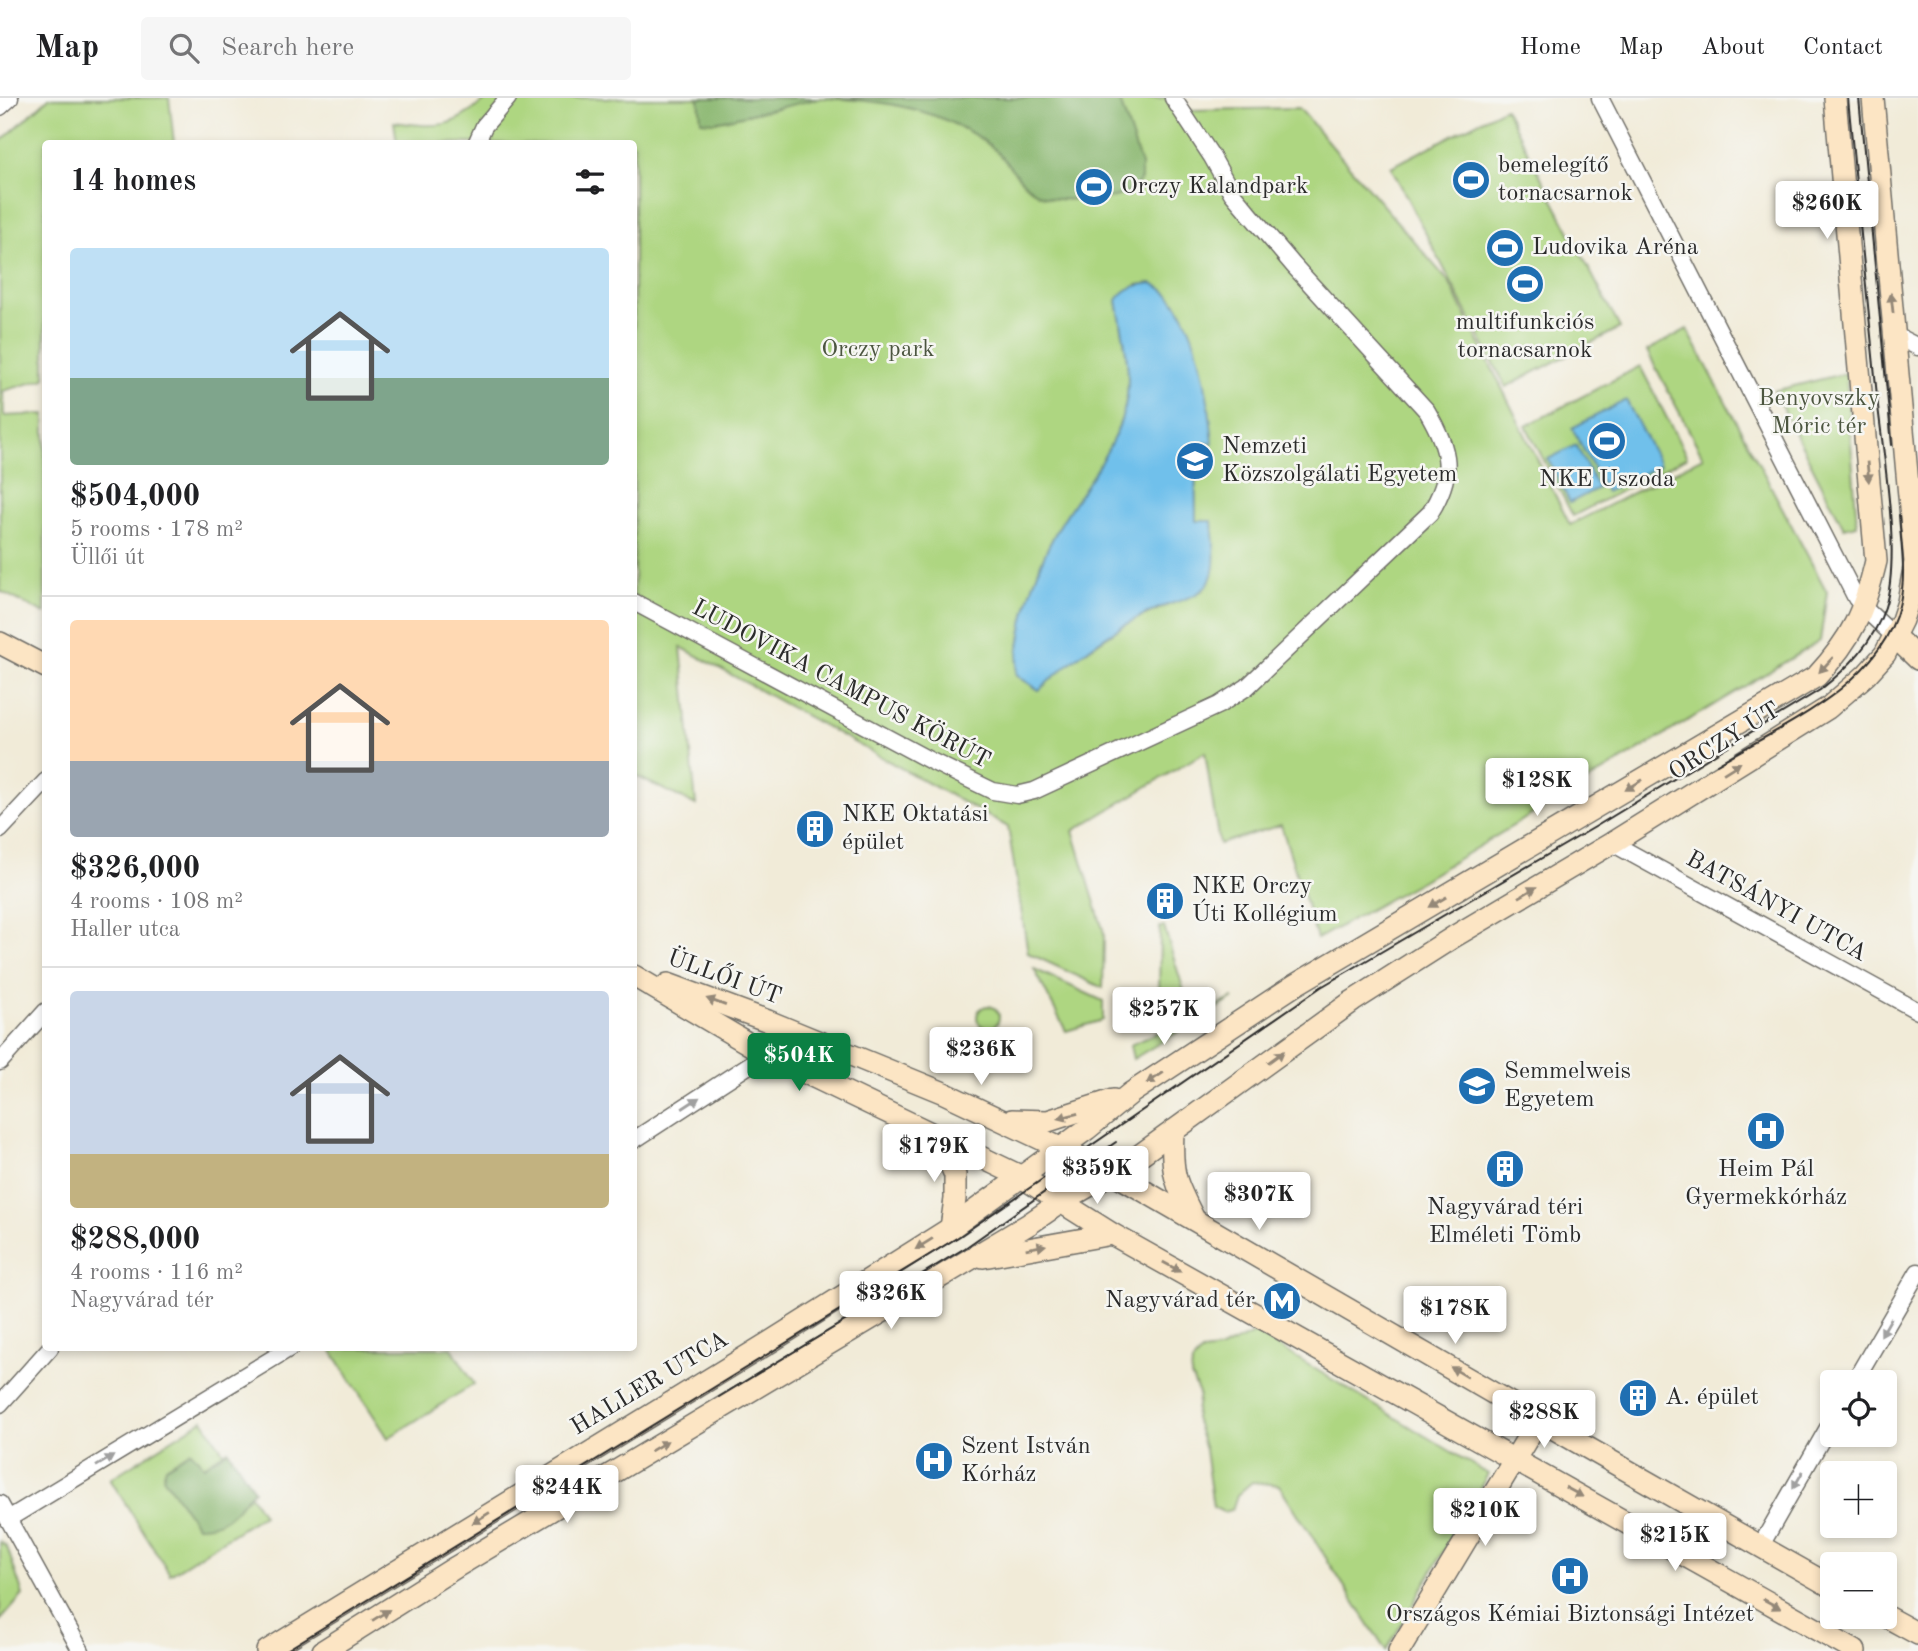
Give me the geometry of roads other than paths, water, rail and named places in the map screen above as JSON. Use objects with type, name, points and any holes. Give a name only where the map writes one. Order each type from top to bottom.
[{"type":"street","points":[[0,107],[10,98]]},
{"type":"street","points":[[478,140],[484,126],[508,98]]},
{"type":"street","name":"LUDOVIKA CAMPUS KÖRÚT","points":[[637,604],[929,760],[993,791],[1017,794],[1034,791],[1219,705],[1247,687],[1430,513],[1445,484],[1448,469],[1446,451],[1441,435],[1427,411],[1294,266],[1233,192],[1173,98]]},
{"type":"street","points":[[1600,98],[1852,589],[1864,608],[1918,659]]},
{"type":"street","name":"ORCZY ÚT","points":[[1020,1176],[1132,1093],[1295,985],[1816,676],[1836,655],[1851,634],[1864,608],[1876,561],[1835,98]]},
{"type":"street","name":"ORCZY ÚT","points":[[1061,1202],[1114,1173],[1353,1001],[1828,708],[1866,675],[1885,654],[1908,602],[1915,562],[1873,98]]},
{"type":"street","points":[[1896,336],[1918,347]]},
{"type":"street","points":[[0,643],[42,665]]},
{"type":"street","points":[[0,830],[42,785]]},
{"type":"street","name":"BATSÁNYI UTCA","points":[[1612,843],[1918,1011]]},
{"type":"street","name":"ÜLLŐI ÚT","points":[[637,975],[768,1021],[1001,1119],[1114,1173],[1820,1580]]},
{"type":"street","name":"ÜLLŐI ÚT","points":[[637,976],[766,1054],[1020,1176],[1112,1234],[1855,1651]]},
{"type":"street","points":[[0,1062],[42,1015]]},
{"type":"street","points":[[637,1138],[766,1054]]},
{"type":"street","points":[[1001,1119],[1048,1121],[1132,1093]]},
{"type":"street","points":[[1173,1131],[1173,1171],[1177,1187],[1194,1219]]},
{"type":"street","points":[[939,1138],[954,1175],[955,1199],[951,1228]]},
{"type":"street","name":"HALLER UTCA","points":[[267,1651],[951,1228],[1020,1176]]},
{"type":"street","points":[[323,1651],[456,1567],[970,1260],[1061,1202]]},
{"type":"street","points":[[970,1260],[1112,1234]]},
{"type":"street","points":[[1861,1370],[1918,1272]]},
{"type":"street","points":[[0,1404],[47,1351]]},
{"type":"street","points":[[81,1651],[4,1511],[46,1496],[285,1351]]},
{"type":"street","points":[[1399,1651],[1539,1419]]},
{"type":"street","points":[[1760,1547],[1820,1442]]},
{"type":"street","points":[[1897,1623],[1918,1634]]},
{"type":"water","points":[[1152,283],[1168,294],[1180,310],[1190,330],[1204,378],[1213,443],[1195,443],[1196,521],[1212,521],[1214,567],[1210,580],[1201,591],[1142,616],[1110,634],[1066,666],[1039,690],[1016,675],[1020,637],[1028,601],[1047,549],[1108,450],[1123,414],[1128,372],[1117,300],[1132,287]]},
{"type":"water","points":[[1626,400],[1660,465],[1606,492],[1572,428]]},
{"type":"water","points":[[1576,445],[1598,488],[1570,503],[1548,459]]},
{"type":"tram line","points":[[285,1651],[960,1236],[1321,987],[1595,827],[1820,690],[1840,673],[1867,643],[1880,620],[1890,586],[1891,562],[1890,508],[1848,98]]},
{"type":"tram line","points":[[1859,98],[1892,445]]},
{"type":"tram line","points":[[1717,764],[1825,701],[1871,659],[1888,634],[1899,606],[1903,583],[1899,515]]},
{"type":"tram line","points":[[719,1397],[965,1248],[1116,1142]]},
{"type":"place","name":"bemelegítő tornacsarnok","points":[[1471,180]]},
{"type":"place","name":"Orczy Kalandpark","points":[[1094,187]]},
{"type":"place","name":"Ludovika Aréna","points":[[1505,248]]},
{"type":"place","name":"multifunkciós tornacsarnok","points":[[1525,284]]},
{"type":"place","name":"NKE Uszoda","points":[[1607,441]]},
{"type":"place","name":"Nemzeti Közszolgálati Egyetem","points":[[1195,461]]},
{"type":"place","name":"NKE Oktatási épület","points":[[815,829]]},
{"type":"place","name":"NKE Orczy Úti Kollégium","points":[[1165,901]]},
{"type":"place","name":"Semmelweis Egyetem","points":[[1477,1086]]},
{"type":"place","name":"Heim Pál Gyermekkórház","points":[[1766,1131]]},
{"type":"place","name":"Nagyvárad téri Elméleti Tömb","points":[[1505,1169]]},
{"type":"place","name":"Nagyvárad tér","points":[[1282,1301]]},
{"type":"place","name":"A. épület","points":[[1638,1398]]},
{"type":"place","name":"Szent István Kórház","points":[[934,1461]]},
{"type":"place","name":"Országos Kémiai Biztonsági Intézet","points":[[1570,1576]]},
{"type":"park label","name":"Orczy park","points":[[878,350]]},
{"type":"park label","name":"Benyovszky Móric tér","points":[[1819,413]]}]
